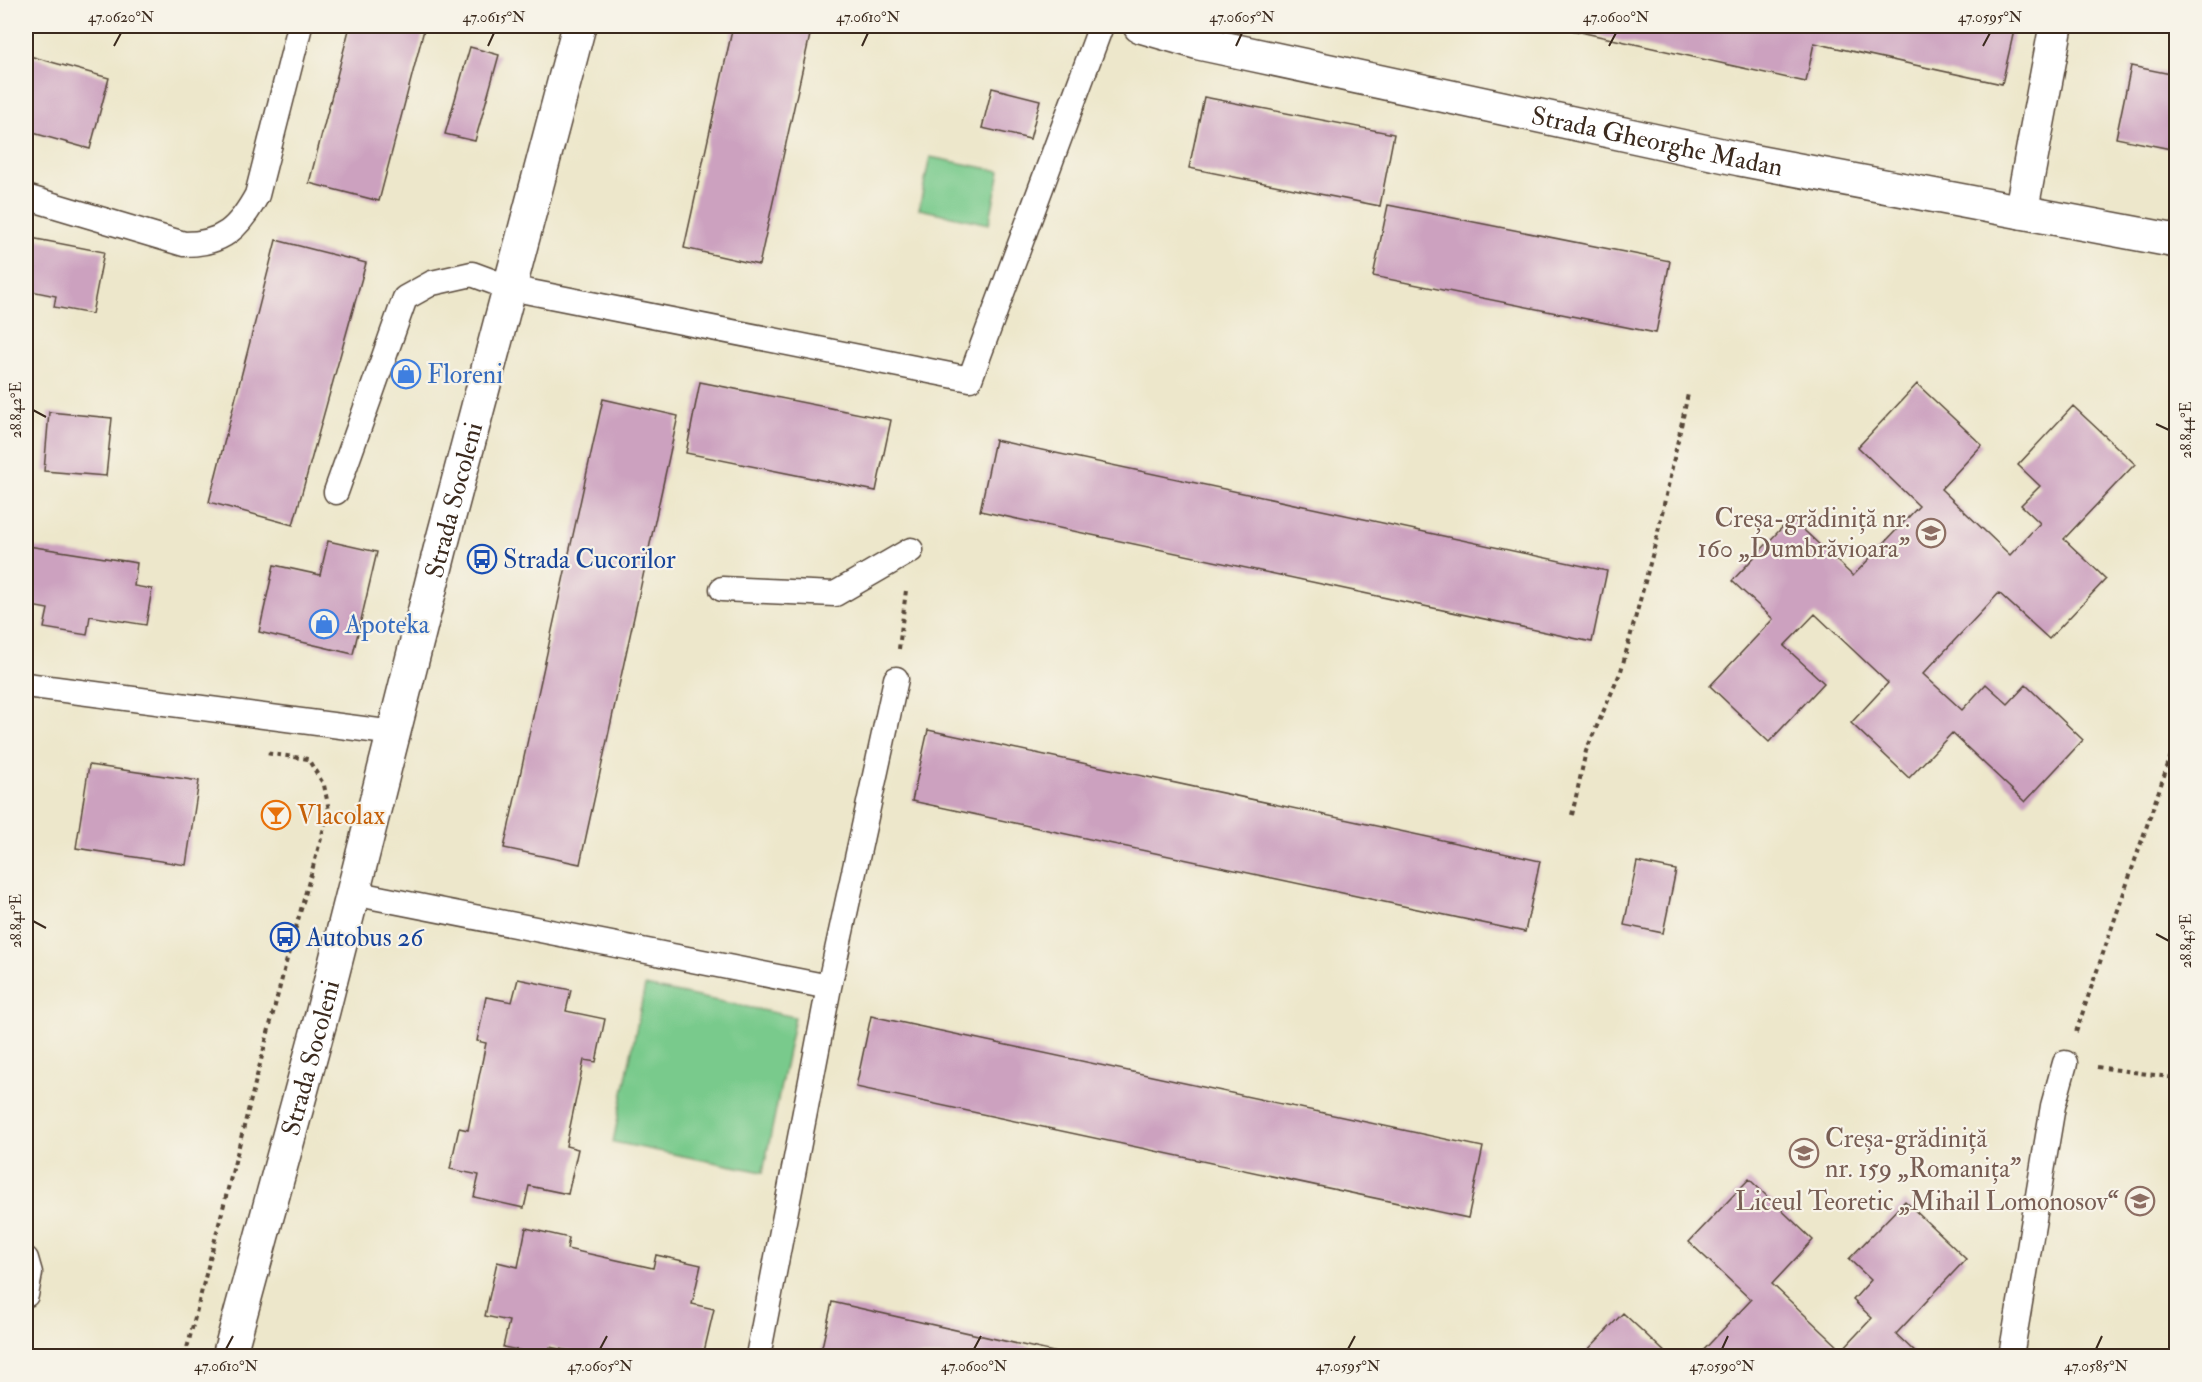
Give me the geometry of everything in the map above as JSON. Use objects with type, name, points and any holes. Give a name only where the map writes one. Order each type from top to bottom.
[{"type":"main road","name":"Strada Socoleni","points":[[229,1356],[353,893],[579,26]]},
{"type":"main road","name":"Strada Gheorghe Madan","points":[[1140,26],[1199,43],[1729,156],[2176,241]]},
{"type":"main road","points":[[2021,212],[2056,26]]},
{"type":"lane","points":[[26,197],[184,244],[202,244],[219,237],[243,220],[257,195],[300,26]]},
{"type":"lane","points":[[336,492],[405,298],[432,283],[472,274],[510,288],[970,379],[1101,26]]},
{"type":"lane","points":[[722,589],[835,594],[911,550]]},
{"type":"lane","points":[[758,1356],[829,987],[896,679]]},
{"type":"lane","points":[[26,685],[394,733]]},
{"type":"lane","points":[[353,893],[829,987]]},
{"type":"lane","points":[[2011,1356],[2053,1106],[2066,1063]]},
{"type":"lane","points":[[26,1259],[30,1273],[26,1295]]},
{"type":"path","points":[[1572,815],[1586,751],[1621,671],[1656,541],[1688,394]]},
{"type":"path","points":[[896,679],[911,550]]},
{"type":"path","points":[[2176,741],[2164,769],[2066,1063],[2176,1078]]},
{"type":"path","points":[[185,1356],[284,970],[329,810],[324,785],[308,759],[261,752]]},
{"type":"green space","points":[[930,157],[1000,171],[989,224],[919,209]]},
{"type":"green space","points":[[645,986],[795,1017],[763,1172],[613,1142]]},
{"type":"building","points":[[350,26],[425,26],[379,201],[309,183]]},
{"type":"building","points":[[733,26],[812,26],[759,265],[684,248]]},
{"type":"building","points":[[1553,26],[2015,26],[2002,84],[1814,43],[1806,82]]},
{"type":"building","points":[[470,47],[499,55],[475,141],[445,134]]},
{"type":"building","points":[[26,55],[109,78],[90,149],[26,131]]},
{"type":"building","points":[[2131,66],[2176,75],[2176,150],[2116,138]]},
{"type":"building","points":[[992,88],[1040,100],[1030,139],[982,128]]},
{"type":"building","points":[[1204,97],[1394,134],[1380,206],[1189,168]]},
{"type":"building","points":[[1388,205],[1670,261],[1656,333],[1373,276]]},
{"type":"building","points":[[26,237],[104,252],[92,314],[54,307],[56,296],[26,290]]},
{"type":"building","points":[[276,240],[366,263],[293,525],[209,502]]},
{"type":"building","points":[[700,382],[891,420],[876,491],[686,453]]},
{"type":"building","points":[[1917,384],[1982,445],[1941,489],[2010,555],[2040,523],[2021,505],[2040,486],[2018,465],[2073,406],[2135,464],[2064,539],[2106,579],[2049,639],[1999,593],[1923,674],[1962,710],[1986,684],[2008,704],[2026,685],[2083,740],[2025,802],[1952,733],[1909,778],[1851,723],[1888,683],[1815,614],[1784,646],[1824,683],[1769,742],[1710,686],[1773,619],[1732,581],[1791,518],[1853,576],[1919,506],[1858,447]]},
{"type":"building","points":[[603,399],[678,416],[580,864],[504,848]]},
{"type":"building","points":[[49,412],[112,418],[106,476],[44,471]]},
{"type":"building","points":[[995,440],[1607,571],[1592,642],[980,511]]},
{"type":"building","points":[[328,541],[377,552],[353,654],[259,632],[274,565],[320,575]]},
{"type":"building","points":[[28,546],[137,563],[134,586],[152,589],[146,625],[90,616],[87,635],[44,628],[48,609],[26,605]]},
{"type":"building","points":[[928,730],[1540,861],[1525,932],[912,801]]},
{"type":"building","points":[[89,765],[199,781],[186,865],[76,848]]},
{"type":"building","points":[[1637,862],[1676,870],[1663,933],[1624,925]]},
{"type":"building","points":[[518,979],[571,990],[566,1011],[605,1019],[596,1062],[584,1060],[566,1146],[578,1149],[568,1194],[529,1186],[524,1208],[474,1197],[479,1175],[450,1169],[459,1128],[468,1130],[486,1043],[477,1041],[486,997],[512,1002]]},
{"type":"building","points":[[871,1016],[1483,1147],[1468,1218],[856,1087]]},
{"type":"building","points":[[1749,1179],[1813,1240],[1772,1284],[1842,1350],[1872,1318],[1853,1300],[1871,1280],[1849,1259],[1905,1201],[1966,1259],[1896,1334],[1919,1356],[1698,1356],[1751,1300],[1689,1242]]},
{"type":"building","points":[[526,1228],[569,1238],[567,1249],[653,1268],[656,1255],[701,1265],[692,1304],[714,1309],[703,1356],[594,1356],[550,1347],[547,1356],[503,1347],[509,1321],[485,1316],[497,1262],[518,1267]]},
{"type":"building","points":[[832,1302],[1071,1356],[820,1356]]},
{"type":"building","points":[[1623,1313],[1669,1356],[1582,1356]]},
{"type":"place","name":"Floreni","points":[[406,374]]},
{"type":"place","name":"Creșa-grădiniță nr. 160 „Dumbrăvioara”","points":[[1931,533]]},
{"type":"place","name":"Strada Cucorilor","points":[[482,559]]},
{"type":"place","name":"Apoteka","points":[[324,624]]},
{"type":"place","name":"Vlacolax","points":[[276,815]]},
{"type":"place","name":"Autobus 26","points":[[285,937]]},
{"type":"place","name":"Creșa-grădiniță nr. 159 „Romanița”","points":[[1804,1153]]},
{"type":"place","name":"Liceul Teoretic „Mihail Lomonosov“","points":[[2140,1201]]}]
